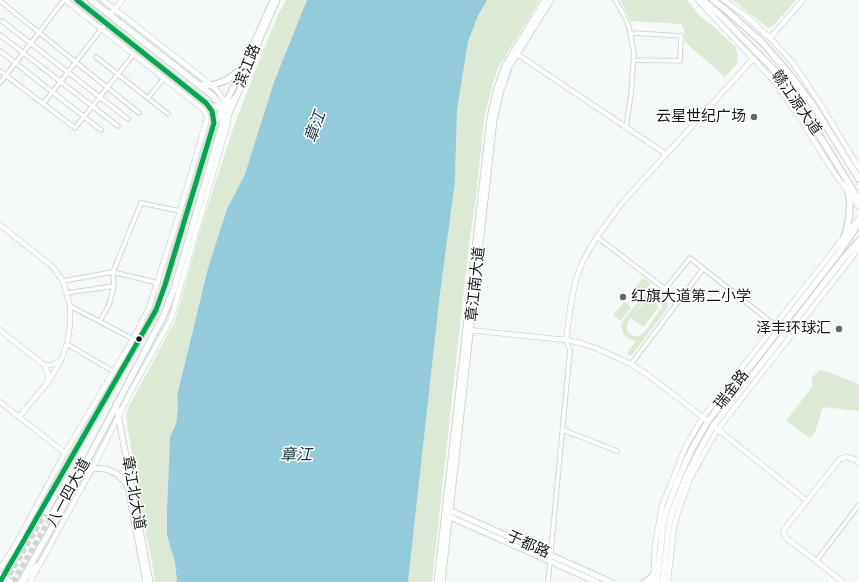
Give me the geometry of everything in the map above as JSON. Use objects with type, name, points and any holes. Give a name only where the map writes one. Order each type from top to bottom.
[{"type":"main road","points":[[76,0],[106,22],[211,108],[224,110]]},
{"type":"main road","points":[[52,515],[116,404],[164,315],[174,290],[194,216],[220,133],[224,110],[216,99],[200,85],[91,0]]},
{"type":"main road","name":"滨江路","points":[[224,110],[273,0]]},
{"type":"main road","name":"滨江路","points":[[236,98],[277,0]]},
{"type":"main road","name":"章江南大道","points":[[437,582],[448,509],[490,118],[496,91],[505,66],[545,0]]},
{"type":"main road","name":"章江南大道","points":[[468,330],[494,120],[505,76],[517,54],[552,0]]},
{"type":"main road","name":"赣江源大道","points":[[703,0],[720,15],[780,76],[805,112],[859,200]]},
{"type":"main road","name":"赣江源大道","points":[[713,0],[762,42],[787,71],[813,105],[859,179]]},
{"type":"main road","points":[[200,85],[211,85],[232,77],[240,70],[246,61]]},
{"type":"main road","points":[[46,512],[156,310],[166,285],[212,128],[224,110],[236,98]]},
{"type":"main road","points":[[206,103],[224,110]]},
{"type":"main road","points":[[849,164],[859,172]]},
{"type":"main road","points":[[838,254],[846,234],[850,211],[848,192],[844,176]]},
{"type":"main road","name":"瑞金路","points":[[657,582],[663,524],[667,509],[680,475],[706,419],[777,328],[838,254],[859,224]]},
{"type":"main road","name":"瑞金路","points":[[663,582],[669,525],[689,471],[716,427],[859,241]]},
{"type":"main road","points":[[843,260],[859,248]]},
{"type":"main road","name":"八一四大道","points":[[1,579],[109,394]]},
{"type":"main road","name":"章江北大道","points":[[116,404],[150,582]]},
{"type":"main road","name":"八一四大道","points":[[22,582],[116,404]]},
{"type":"main road","name":"章江北大道","points":[[92,469],[102,468],[114,472],[128,487],[146,582]]},
{"type":"main road","points":[[78,476],[85,471],[92,469]]},
{"type":"main road","name":"于都路","points":[[448,509],[611,582]]},
{"type":"main road","name":"章江南大道","points":[[442,582],[447,516]]},
{"type":"main road","name":"于都路","points":[[447,516],[597,582]]},
{"type":"main road","points":[[646,582],[659,568]]},
{"type":"main road","points":[[664,573],[668,582]]},
{"type":"main road","points":[[1,579],[10,582]]},
{"type":"street","points":[[0,83],[64,0],[204,110],[207,119],[158,283],[149,308],[114,372],[65,453],[16,544],[0,569]]},
{"type":"street","points":[[30,582],[92,469],[119,415],[171,319],[227,127],[221,96],[211,85],[103,0]]},
{"type":"street","points":[[110,15],[122,0]]},
{"type":"street","points":[[615,0],[624,15],[631,36],[633,60],[626,127]]},
{"type":"street","points":[[698,0],[775,82],[829,165],[859,207]]},
{"type":"street","points":[[724,0],[746,16],[770,38],[792,63],[815,95],[859,168]]},
{"type":"street","points":[[770,38],[803,0]]},
{"type":"street","points":[[0,1],[139,113]]},
{"type":"street","points":[[2,21],[128,119]]},
{"type":"street","points":[[43,104],[106,22]]},
{"type":"street","points":[[631,36],[634,33],[681,36],[680,61],[633,60]]},
{"type":"street","points":[[0,35],[118,126]]},
{"type":"street","points":[[0,51],[101,130]]},
{"type":"street","points":[[0,71],[75,128],[134,54]]},
{"type":"street","points":[[517,54],[666,154]]},
{"type":"street","points":[[96,57],[168,114]]},
{"type":"street","points":[[548,582],[570,350],[566,340],[576,279],[583,261],[597,237],[622,204],[753,59]]},
{"type":"street","points":[[148,98],[164,78]]},
{"type":"street","points":[[204,110],[224,110]]},
{"type":"street","points":[[100,321],[108,305],[114,286],[113,272],[141,203],[180,211]]},
{"type":"street","points":[[597,237],[665,289],[690,258],[777,328],[859,218]]},
{"type":"street","points":[[0,224],[52,266],[63,281],[70,306],[70,325],[67,344],[61,360],[48,382],[19,417]]},
{"type":"street","points":[[668,582],[674,527],[678,512],[690,479],[716,427],[859,248]]},
{"type":"street","points":[[631,364],[703,269]]},
{"type":"street","points":[[63,281],[113,272],[158,283]]},
{"type":"street","points":[[66,293],[114,286]]},
{"type":"street","points":[[70,306],[133,339]]},
{"type":"street","points":[[0,330],[44,365],[48,373],[48,382]]},
{"type":"street","points":[[468,330],[566,340],[598,349],[631,364],[648,375],[706,419],[686,446],[662,506],[656,544],[653,582]]},
{"type":"street","points":[[67,344],[114,372]]},
{"type":"street","points":[[44,365],[54,364],[61,360]]},
{"type":"street","points":[[0,402],[65,453]]},
{"type":"street","points":[[716,427],[807,501]]},
{"type":"street","points":[[563,430],[617,451]]},
{"type":"street","points":[[843,582],[783,534],[784,530],[840,459],[846,456],[859,463]]},
{"type":"street","points":[[816,561],[859,504]]},
{"type":"street","points":[[1,579],[16,544]]},
{"type":"street","points":[[22,582],[44,556]]},
{"type":"green space","points":[[286,0],[307,0],[274,82],[245,174],[227,209],[208,268],[177,396],[178,407],[176,424],[170,437],[167,534],[175,562],[177,582],[155,582],[140,505],[126,416],[128,408],[175,321],[204,218],[234,126],[278,15]]},
{"type":"green space","points":[[487,0],[540,0],[498,68],[484,119],[432,582],[408,582],[440,294],[455,181],[457,110],[468,42],[478,16]]},
{"type":"green space","points":[[620,0],[687,0],[700,16],[736,47],[738,60],[736,65],[725,77],[685,42],[684,28],[681,24],[631,21]]},
{"type":"green space","points":[[733,0],[796,0],[774,25],[768,28]]},
{"type":"green space","points":[[643,278],[651,283],[640,297],[632,291]]},
{"type":"green space","points":[[654,290],[662,292],[666,296],[668,304],[667,309],[631,356],[627,353],[636,341],[629,339],[624,335],[621,327],[622,322],[644,294]],"holes":[[[650,295],[655,295],[660,298],[662,307],[644,333],[638,336],[633,336],[627,330],[627,323],[647,297]]]},
{"type":"green space","points":[[648,298],[659,307],[643,327],[631,318]]},
{"type":"green space","points":[[624,302],[631,307],[621,321],[613,315]]},
{"type":"green space","points":[[819,370],[859,384],[859,411],[823,407],[815,432],[810,438],[786,421],[812,387],[812,378]]},
{"type":"water","name":"章江","points":[[307,0],[487,0],[478,16],[468,42],[457,110],[455,181],[440,294],[408,582],[177,582],[175,562],[167,535],[167,510],[170,437],[176,424],[178,407],[177,396],[208,268],[227,209],[245,174],[274,82]]},
{"type":"tunnel","points":[[5,582],[46,512]]},
{"type":"tunnel","points":[[13,582],[52,515]]},
{"type":"transit line","points":[[0,582],[156,310],[214,123],[212,111],[206,103],[77,0]]},
{"type":"place","name":"云星世纪广场","points":[[754,117]]},
{"type":"place","name":"红旗大道第二小学","points":[[623,297]]},
{"type":"place","name":"泽丰环球汇","points":[[839,329]]}]
